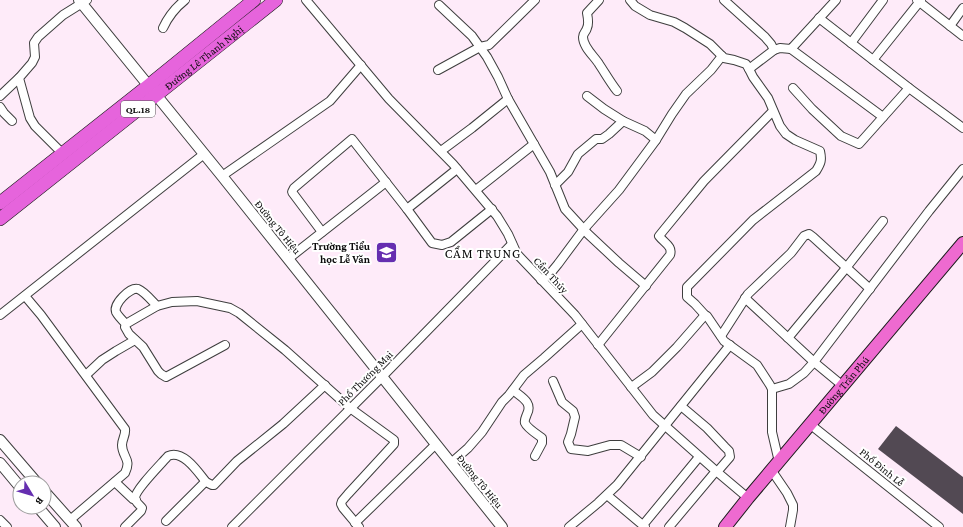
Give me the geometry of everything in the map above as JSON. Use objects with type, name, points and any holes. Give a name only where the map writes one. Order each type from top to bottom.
[{"type":"highway","name":"Đường Lê Thanh Nghị","points":[[0,218],[152,90],[254,0]]},
{"type":"highway","name":"Đường Lê Thanh Nghị","points":[[0,203],[62,153],[276,0]]},
{"type":"main road","name":"Đường Trần Phú","points":[[725,527],[963,243]]},
{"type":"street","points":[[163,28],[169,16],[185,0]]},
{"type":"street","name":"Cẩm Thủy","points":[[306,0],[389,99],[441,151],[492,209],[518,254],[582,324],[653,415],[716,472],[748,498]]},
{"type":"street","points":[[438,70],[480,47],[490,45],[535,0]]},
{"type":"street","points":[[599,0],[588,12],[587,28],[583,35],[586,46],[617,91]]},
{"type":"street","points":[[630,0],[635,6],[650,15],[674,22],[686,28],[710,44],[724,58],[746,64],[768,98],[780,126],[786,134],[795,140],[820,151],[822,158],[821,164],[816,171],[753,220],[687,287],[687,297],[707,316],[724,341],[757,365],[772,389],[772,432],[775,466],[793,505],[790,527]]},
{"type":"street","points":[[724,0],[765,37],[774,50]]},
{"type":"street","points":[[791,49],[836,0]]},
{"type":"street","points":[[851,43],[883,0]]},
{"type":"street","points":[[0,96],[32,63],[35,57],[34,43],[38,37],[63,14],[83,1]]},
{"type":"street","name":"Đường Tô Hiệu","points":[[83,1],[152,90],[502,527]]},
{"type":"street","points":[[874,60],[919,1],[963,36]]},
{"type":"street","points":[[440,5],[472,36],[480,47],[550,172],[566,209],[588,234],[646,286]]},
{"type":"street","points":[[950,26],[963,8]]},
{"type":"street","points":[[819,18],[963,128]]},
{"type":"street","points":[[749,69],[774,50],[780,48],[791,49],[883,117]]},
{"type":"street","points":[[541,280],[549,275],[584,229],[619,190],[656,140],[686,94],[711,70],[722,56]]},
{"type":"street","points":[[222,176],[330,101],[361,65]]},
{"type":"street","points":[[19,78],[30,118],[35,126],[62,153]]},
{"type":"street","points":[[793,88],[812,109],[841,136],[859,144],[909,88]]},
{"type":"street","points":[[587,96],[604,109],[623,121],[645,131],[656,140]]},
{"type":"street","points":[[441,151],[508,99]]},
{"type":"street","points":[[0,107],[12,121]]},
{"type":"street","points":[[598,345],[670,255],[671,251],[669,246],[659,236],[662,231],[704,181],[773,111]]},
{"type":"street","points":[[555,185],[568,172],[578,154],[596,139],[602,139],[609,134],[623,121]]},
{"type":"street","points":[[322,232],[292,192],[294,188],[352,139],[432,243],[442,245],[451,242],[492,209]]},
{"type":"street","points":[[476,190],[534,144]]},
{"type":"street","points":[[0,315],[204,154]]},
{"type":"street","points":[[407,209],[457,169]]},
{"type":"street","points":[[772,389],[789,384],[804,373],[814,362],[929,211],[963,169]]},
{"type":"street","points":[[288,259],[386,182]]},
{"type":"street","points":[[788,338],[883,221]]},
{"type":"street","points":[[721,336],[745,298],[791,253],[804,236],[809,234],[870,289]]},
{"type":"street","name":"Phố Thương Mại","points":[[232,527],[512,244]]},
{"type":"street","points":[[157,306],[142,291],[136,289],[123,297],[116,307],[116,312],[126,324],[125,327],[129,334],[143,347],[158,371],[166,377],[225,345]]},
{"type":"street","points":[[25,296],[86,375],[126,432],[122,445],[122,450],[128,460],[125,473],[73,524],[52,500]]},
{"type":"street","points":[[745,298],[814,362],[843,386]]},
{"type":"street","points":[[126,324],[157,306],[172,302],[198,301],[230,308],[285,350],[350,408],[391,438],[395,442],[392,447],[342,501],[341,504],[343,508],[357,525],[436,444]]},
{"type":"street","points":[[630,387],[634,386],[652,372],[677,347],[705,315]]},
{"type":"street","points":[[451,463],[468,448],[482,432],[502,402],[524,375],[582,324]]},
{"type":"street","points":[[86,375],[102,360],[135,340]]},
{"type":"street","points":[[569,527],[598,504],[617,485],[730,345]]},
{"type":"street","points":[[553,382],[562,402],[573,411],[575,417],[568,442],[571,450],[588,451],[610,445],[621,445],[641,457]]},
{"type":"street","points":[[136,500],[135,497],[140,487],[168,456],[172,454],[177,454],[187,460],[206,482],[214,485],[237,461],[283,424],[325,385]]},
{"type":"street","points":[[513,390],[528,404],[529,411],[525,419],[527,426],[542,438],[543,441],[535,456]]},
{"type":"street","points":[[669,527],[730,457],[729,451],[707,428],[681,406]]},
{"type":"street","name":"Phố Đinh Lễ","points":[[811,424],[939,527]]},
{"type":"street","points":[[0,440],[30,475]]},
{"type":"street","points":[[607,495],[644,526],[699,457]]},
{"type":"street","points":[[0,463],[12,477]]},
{"type":"street","points":[[115,482],[136,500],[142,508],[141,511],[125,527]]},
{"type":"street","points":[[166,521],[206,482]]},
{"type":"street","points":[[45,515],[55,527]]},
{"type":"street","points":[[0,520],[7,527]]},
{"type":"building","points":[[896,426],[963,477],[963,514],[878,449]]},
{"type":"place","name":"Trường Tiểu học Lễ Văn","points":[[386,252]]},
{"type":"district","name":"CẨM TRUNG","points":[[483,253]]}]
